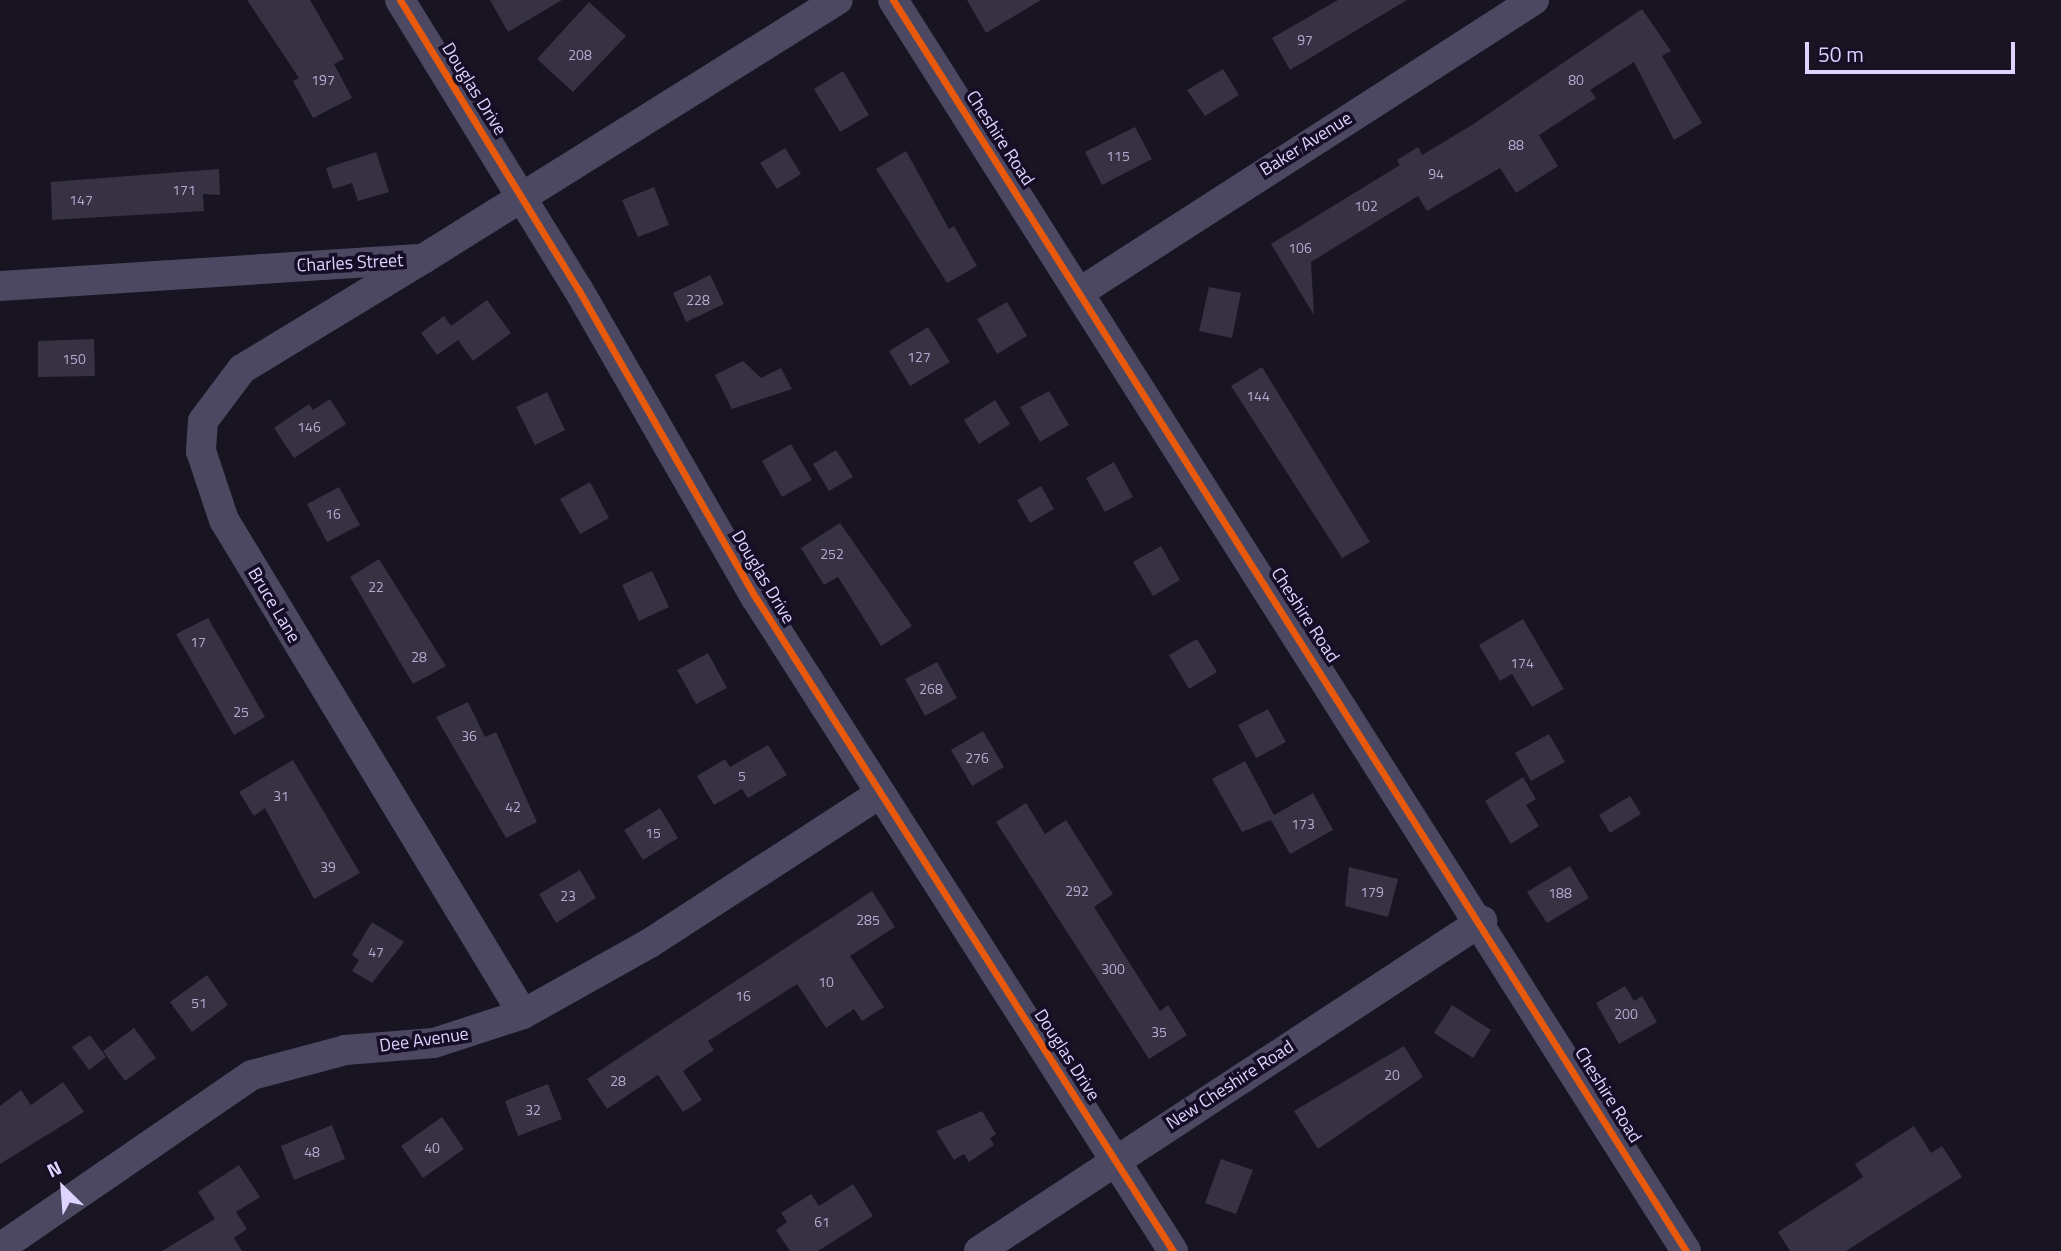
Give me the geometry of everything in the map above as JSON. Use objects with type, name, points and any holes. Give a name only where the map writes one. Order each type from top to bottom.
[{"type":"street","name":"Douglas Drive","points":[[400,0],[522,198],[756,598],[1173,1251]]},
{"type":"street","name":"Charles Street","points":[[0,286],[423,259],[838,0]]},
{"type":"street","name":"Cheshire Road","points":[[893,0],[1482,921],[1686,1251]]},
{"type":"street","name":"Baker Avenue","points":[[1080,292],[1534,0]]},
{"type":"street","name":"Bruce Lane","points":[[423,259],[242,369],[203,421],[201,451],[224,520],[523,1014]]},
{"type":"street","name":"Dee Avenue","points":[[0,1248],[252,1075],[345,1050],[434,1043],[523,1014],[650,943],[881,793]]},
{"type":"street","name":"New Cheshire Road","points":[[979,1251],[1482,921]]},
{"type":"building","points":[[247,0],[310,0],[344,59],[334,64],[352,98],[313,118],[293,81],[299,78]]},
{"type":"building","points":[[490,0],[562,0],[508,32]]},
{"type":"building","points":[[967,0],[1041,0],[986,33]]},
{"type":"building","points":[[1338,0],[1407,0],[1290,70],[1272,38]]},
{"type":"building","points":[[589,2],[626,36],[573,92],[537,59]]},
{"type":"building","points":[[1642,9],[1671,51],[1662,56],[1702,123],[1674,140],[1634,62],[1590,90],[1596,98],[1539,135],[1558,166],[1516,193],[1500,168],[1427,211],[1418,196],[1311,262],[1314,315],[1271,244],[1400,165],[1397,160],[1418,147],[1422,155],[1472,125]]},
{"type":"building","points":[[1223,69],[1239,95],[1205,116],[1187,90]]},
{"type":"building","points":[[843,71],[869,115],[840,132],[814,89]]},
{"type":"building","points":[[1135,127],[1152,159],[1102,185],[1085,152]]},
{"type":"building","points":[[785,148],[801,174],[777,189],[760,163]]},
{"type":"building","points":[[906,151],[949,229],[954,226],[977,266],[947,283],[876,169]]},
{"type":"building","points":[[376,152],[389,192],[358,201],[352,183],[333,189],[326,168]]},
{"type":"building","points":[[219,169],[220,195],[203,194],[204,211],[52,220],[51,182]]},
{"type":"building","points":[[654,187],[669,225],[638,237],[622,200]]},
{"type":"building","points":[[710,275],[724,304],[686,322],[673,293]]},
{"type":"building","points":[[1209,287],[1241,293],[1232,338],[1199,331]]},
{"type":"building","points":[[487,300],[511,333],[473,361],[458,340],[437,355],[421,333],[444,316],[451,326]]},
{"type":"building","points":[[1007,302],[1027,336],[997,354],[977,319]]},
{"type":"building","points":[[928,327],[950,362],[910,386],[889,351]]},
{"type":"building","points":[[94,339],[95,376],[38,377],[38,341]]},
{"type":"building","points":[[743,361],[761,378],[781,368],[792,389],[732,409],[715,375]]},
{"type":"building","points":[[1262,367],[1370,542],[1342,558],[1231,386]]},
{"type":"building","points":[[1049,391],[1069,425],[1040,442],[1020,407]]},
{"type":"building","points":[[547,392],[565,430],[535,445],[516,407]]},
{"type":"building","points":[[330,399],[346,424],[294,458],[274,428],[309,404],[313,410]]},
{"type":"building","points":[[995,400],[1010,424],[979,444],[964,420]]},
{"type":"building","points":[[791,444],[812,480],[782,497],[762,461]]},
{"type":"building","points":[[836,450],[853,477],[829,491],[813,464]]},
{"type":"building","points":[[1114,462],[1133,497],[1105,512],[1086,478]]},
{"type":"building","points":[[590,482],[609,518],[580,534],[560,499]]},
{"type":"building","points":[[1041,486],[1054,509],[1030,523],[1017,500]]},
{"type":"building","points":[[339,487],[360,525],[327,542],[307,504]]},
{"type":"building","points":[[840,523],[912,626],[881,646],[838,577],[824,585],[801,548]]},
{"type":"building","points":[[1161,546],[1180,580],[1153,596],[1133,562]]},
{"type":"building","points":[[379,559],[446,666],[413,684],[350,577]]},
{"type":"building","points":[[652,571],[669,607],[639,621],[622,585]]},
{"type":"building","points":[[208,618],[265,717],[234,735],[176,634]]},
{"type":"building","points":[[1523,619],[1564,689],[1532,707],[1512,674],[1500,681],[1479,645]]},
{"type":"building","points":[[1197,639],[1217,672],[1189,689],[1169,655]]},
{"type":"building","points":[[708,653],[727,688],[696,704],[677,670]]},
{"type":"building","points":[[937,662],[957,698],[925,716],[905,679]]},
{"type":"building","points":[[468,702],[485,737],[496,732],[537,822],[506,838],[436,717]]},
{"type":"building","points":[[1268,709],[1286,742],[1256,758],[1238,725]]},
{"type":"building","points":[[983,731],[1004,767],[972,786],[951,750]]},
{"type":"building","points":[[1549,734],[1565,762],[1531,781],[1515,753]]},
{"type":"building","points":[[768,745],[787,775],[748,798],[742,789],[714,805],[697,776],[725,759],[730,767]]},
{"type":"building","points":[[293,760],[360,873],[314,899],[265,808],[254,816],[239,792]]},
{"type":"building","points":[[1245,761],[1274,815],[1313,793],[1333,830],[1290,854],[1271,820],[1242,832],[1212,779]]},
{"type":"building","points":[[1523,777],[1536,799],[1526,805],[1539,826],[1511,844],[1485,801]]},
{"type":"building","points":[[1630,796],[1641,814],[1610,833],[1599,815]]},
{"type":"building","points":[[1026,803],[1045,834],[1066,820],[1113,894],[1094,907],[1160,1011],[1168,1005],[1187,1035],[1149,1059],[996,822]]},
{"type":"building","points":[[660,808],[678,838],[643,860],[624,830]]},
{"type":"building","points":[[1570,866],[1589,898],[1547,923],[1527,892]]},
{"type":"building","points":[[1349,867],[1398,879],[1388,917],[1345,906]]},
{"type":"building","points":[[580,870],[596,898],[556,923],[539,894]]},
{"type":"building","points":[[872,891],[895,927],[850,956],[884,1007],[862,1021],[854,1009],[826,1028],[797,984],[708,1041],[714,1050],[683,1071],[702,1100],[683,1112],[658,1075],[607,1109],[587,1079]]},
{"type":"building","points":[[372,922],[404,942],[372,983],[352,971],[359,960],[352,955]]},
{"type":"building","points":[[207,975],[228,1005],[192,1032],[170,1002]]},
{"type":"building","points":[[1625,986],[1634,1001],[1642,996],[1657,1022],[1619,1044],[1596,1003]]},
{"type":"building","points":[[1452,1005],[1491,1030],[1473,1058],[1434,1033]]},
{"type":"building","points":[[134,1028],[156,1058],[125,1081],[103,1051]]},
{"type":"building","points":[[90,1035],[106,1057],[89,1070],[72,1047]]},
{"type":"building","points":[[1404,1046],[1423,1077],[1318,1149],[1294,1111]]},
{"type":"building","points":[[63,1082],[84,1112],[0,1164],[0,1106],[21,1090],[31,1105]]},
{"type":"building","points":[[548,1084],[562,1119],[518,1136],[505,1101]]},
{"type":"building","points":[[982,1111],[996,1134],[990,1138],[994,1145],[969,1162],[964,1154],[954,1160],[936,1131]]},
{"type":"building","points":[[442,1117],[464,1149],[423,1178],[401,1146]]},
{"type":"building","points":[[332,1125],[345,1159],[294,1180],[281,1146]]},
{"type":"building","points":[[1914,1126],[1931,1153],[1942,1146],[1962,1177],[1846,1251],[1790,1251],[1778,1232],[1863,1177],[1855,1164]]},
{"type":"building","points":[[1221,1159],[1253,1170],[1236,1214],[1205,1203]]},
{"type":"building","points":[[239,1165],[260,1197],[236,1212],[247,1229],[234,1238],[242,1251],[162,1251],[215,1219],[198,1192]]},
{"type":"building","points":[[853,1184],[873,1216],[818,1251],[790,1251],[776,1230],[787,1222],[781,1213],[811,1194],[819,1206]]},
{"type":"cycle path","points":[[400,0],[578,289],[756,598],[1173,1251]]},
{"type":"cycle path","points":[[893,0],[1686,1251]]}]
